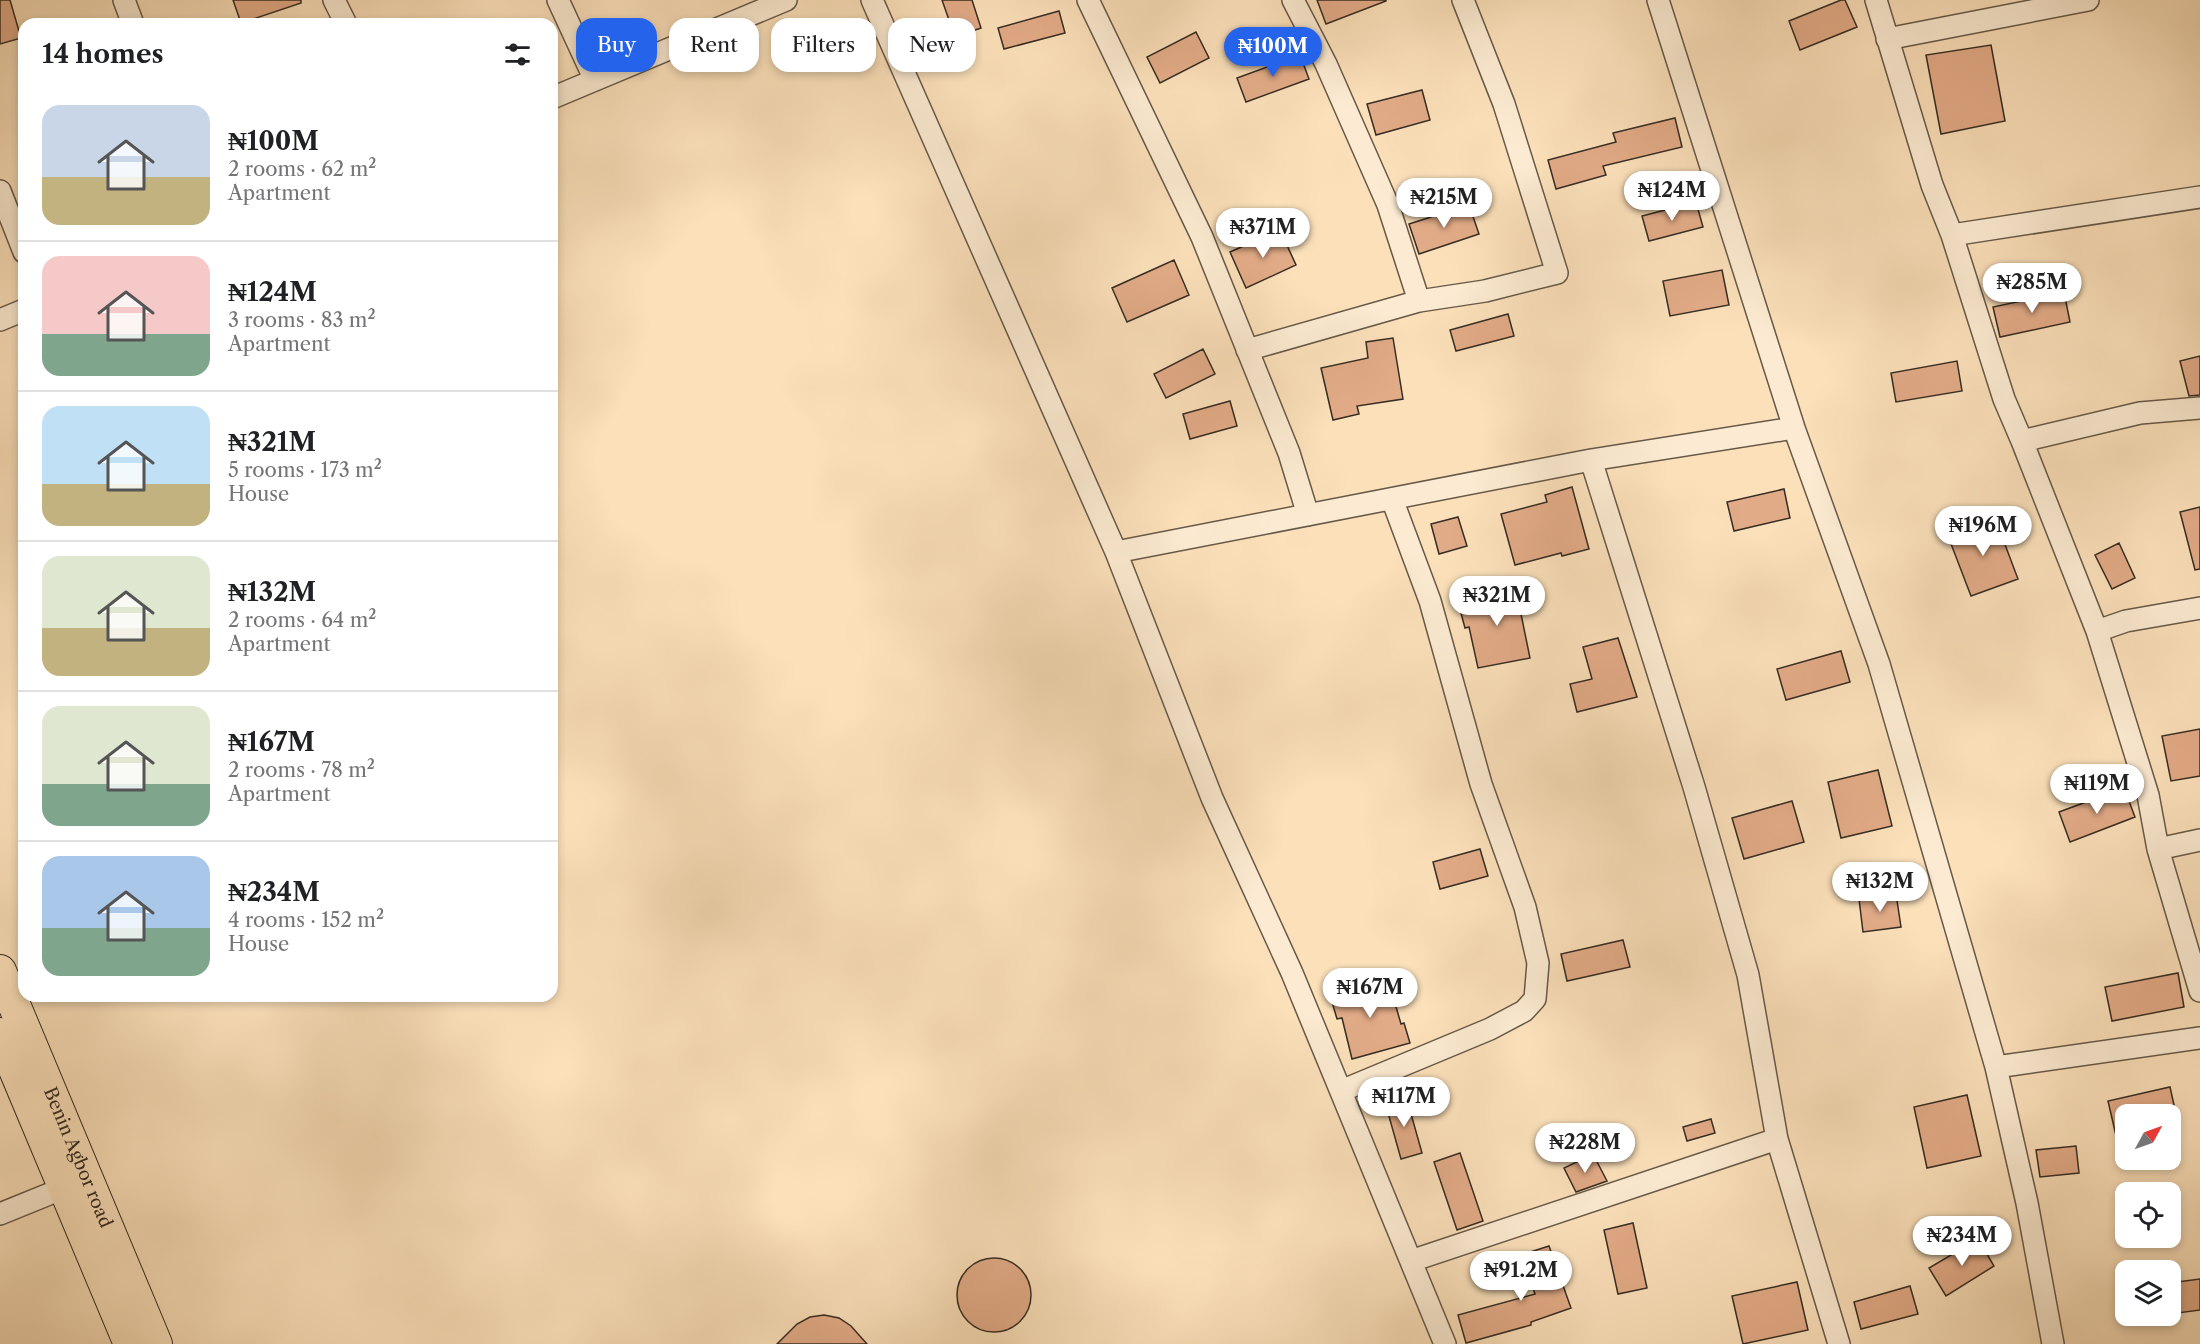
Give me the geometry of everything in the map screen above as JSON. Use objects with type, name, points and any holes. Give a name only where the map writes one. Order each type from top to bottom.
[{"type":"highway","name":"Benin Agbor road","points":[[0,971],[156,1344]]},
{"type":"highway","name":"Benin Agbor road","points":[[0,1034],[130,1344]]},
{"type":"street","points":[[124,0],[131,18]]},
{"type":"street","points":[[334,0],[343,18]]},
{"type":"street","points":[[558,0],[595,80]]},
{"type":"street","points":[[558,95],[786,0]]},
{"type":"street","points":[[872,0],[1116,552],[1212,798],[1292,973],[1445,1344]]},
{"type":"street","points":[[1088,0],[1202,237],[1289,453],[1308,515]]},
{"type":"street","points":[[1293,0],[1326,64],[1388,205],[1419,301]]},
{"type":"street","points":[[1247,350],[1419,301],[1485,291],[1557,273],[1504,104],[1463,0]]},
{"type":"street","points":[[1658,0],[1794,428],[1879,664],[1996,1068],[2027,1203],[2052,1344]]},
{"type":"street","points":[[1876,0],[1932,185],[1952,235],[2004,399],[2097,631],[2148,795],[2158,849],[2200,991]]},
{"type":"street","points":[[1887,39],[2088,0]]},
{"type":"street","points":[[0,191],[18,237]]},
{"type":"street","points":[[1952,235],[2200,197]]},
{"type":"street","points":[[0,320],[18,312]]},
{"type":"street","points":[[2022,441],[2140,413],[2200,408]]},
{"type":"street","points":[[1116,552],[1591,460],[1794,428]]},
{"type":"street","points":[[1591,460],[1694,787],[1749,975],[1777,1139],[1839,1344]]},
{"type":"street","points":[[1341,1091],[1490,1029],[1524,1011],[1535,999],[1538,963],[1525,908],[1481,784],[1430,601],[1392,499]]},
{"type":"street","points":[[2097,631],[2127,621],[2200,608]]},
{"type":"street","points":[[2158,849],[2200,840]]},
{"type":"street","points":[[1996,1068],[2200,1038]]},
{"type":"street","points":[[1411,1261],[1777,1139]]},
{"type":"street","points":[[0,1214],[64,1188]]},
{"type":"building","points":[[0,0],[10,0],[18,28],[18,39],[0,44]]},
{"type":"building","points":[[233,0],[301,0],[301,3],[256,18],[239,18]]},
{"type":"building","points":[[942,0],[972,0],[981,28],[976,30],[976,18],[948,18]]},
{"type":"building","points":[[1317,0],[1386,0],[1386,1],[1326,24]]},
{"type":"building","points":[[1845,0],[1857,27],[1800,50],[1789,21]]},
{"type":"building","points":[[1059,11],[1065,33],[1004,49],[998,28]]},
{"type":"building","points":[[1196,32],[1209,58],[1160,83],[1147,57]]},
{"type":"building","points":[[1991,45],[2005,121],[1941,134],[1926,55]]},
{"type":"building","points":[[1300,55],[1309,79],[1246,102],[1237,78]]},
{"type":"building","points":[[1422,90],[1430,120],[1376,135],[1367,104]]},
{"type":"building","points":[[1675,118],[1682,147],[1603,166],[1606,175],[1556,189],[1548,160],[1616,142],[1613,133]]},
{"type":"building","points":[[1696,202],[1703,227],[1649,241],[1642,216]]},
{"type":"building","points":[[1469,205],[1479,234],[1419,254],[1409,224]]},
{"type":"building","points":[[1280,230],[1296,265],[1246,288],[1230,252]]},
{"type":"building","points":[[1174,260],[1189,295],[1127,322],[1112,288]]},
{"type":"building","points":[[1722,270],[1729,305],[1670,316],[1663,281]]},
{"type":"building","points":[[2064,292],[2070,322],[2000,337],[1993,307]]},
{"type":"building","points":[[1508,314],[1514,336],[1456,351],[1450,330]]},
{"type":"building","points":[[1393,338],[1403,399],[1357,406],[1359,414],[1333,420],[1321,368],[1368,358],[1366,342]]},
{"type":"building","points":[[1203,349],[1215,374],[1166,398],[1154,374]]},
{"type":"building","points":[[2200,356],[2200,395],[2189,396],[2180,361]]},
{"type":"building","points":[[1957,361],[1962,391],[1896,402],[1891,373]]},
{"type":"building","points":[[1230,401],[1237,426],[1190,439],[1183,414]]},
{"type":"building","points":[[1572,487],[1589,549],[1562,556],[1561,553],[1515,565],[1501,514],[1547,502],[1545,495]]},
{"type":"building","points":[[1784,489],[1790,518],[1734,531],[1727,502]]},
{"type":"building","points":[[2200,507],[2200,569],[2195,570],[2180,512]]},
{"type":"building","points":[[1458,517],[1467,546],[1439,554],[1431,524]]},
{"type":"building","points":[[1995,518],[2018,579],[1971,596],[1948,536]]},
{"type":"building","points":[[2119,543],[2135,578],[2112,589],[2095,555]]},
{"type":"building","points":[[1523,586],[1529,612],[1521,614],[1530,658],[1478,668],[1469,627],[1465,628],[1458,602]]},
{"type":"building","points":[[1618,638],[1637,697],[1577,712],[1570,684],[1592,679],[1583,647]]},
{"type":"building","points":[[1841,651],[1850,682],[1786,700],[1777,669]]},
{"type":"building","points":[[2200,729],[2200,776],[2171,781],[2162,736]]},
{"type":"building","points":[[1878,770],[1892,826],[1841,838],[1828,782]]},
{"type":"building","points":[[2124,788],[2135,817],[2070,842],[2059,812]]},
{"type":"building","points":[[1792,801],[1804,842],[1744,859],[1732,818]]},
{"type":"building","points":[[1480,849],[1488,876],[1440,889],[1433,862]]},
{"type":"building","points":[[1896,894],[1901,927],[1863,932],[1859,899]]},
{"type":"building","points":[[1623,940],[1630,967],[1567,981],[1561,954]]},
{"type":"building","points":[[2178,973],[2184,1007],[2112,1021],[2105,987]]},
{"type":"building","points":[[1388,979],[1401,1024],[1404,1023],[1410,1043],[1352,1059],[1342,1018],[1337,1019],[1330,995]]},
{"type":"building","points":[[2170,1087],[2174,1104],[2115,1104],[2115,1131],[2108,1101]]},
{"type":"building","points":[[1967,1095],[1981,1156],[1927,1168],[1914,1107]]},
{"type":"building","points":[[1406,1096],[1422,1153],[1401,1159],[1385,1102]]},
{"type":"building","points":[[1711,1119],[1715,1133],[1687,1141],[1683,1127]]},
{"type":"building","points":[[2076,1146],[2079,1173],[2040,1177],[2036,1150]]},
{"type":"building","points":[[1460,1153],[1483,1221],[1457,1230],[1434,1162]]},
{"type":"building","points":[[1593,1154],[1607,1181],[1576,1192],[1564,1168]]},
{"type":"building","points":[[1633,1223],[1647,1288],[1618,1294],[1604,1230]]},
{"type":"building","points":[[1978,1239],[1994,1266],[1946,1296],[1929,1268]]},
{"type":"building","points":[[1549,1246],[1571,1308],[1531,1322],[1531,1325],[1466,1343],[1458,1315],[1535,1294],[1521,1255]]},
{"type":"building","points":[[1001,1258],[1021,1268],[1029,1281],[1031,1295],[1029,1309],[1021,1322],[1008,1330],[987,1332],[967,1322],[959,1309],[957,1288],[967,1268],[980,1260]]},
{"type":"building","points":[[2200,1279],[2200,1310],[2181,1313],[2181,1282]]},
{"type":"building","points":[[1797,1282],[1808,1330],[1743,1344],[1732,1296]]},
{"type":"building","points":[[1910,1286],[1918,1314],[1861,1329],[1854,1302]]},
{"type":"building","points":[[824,1315],[839,1318],[851,1326],[867,1344],[777,1344],[797,1324],[810,1317]]}]
